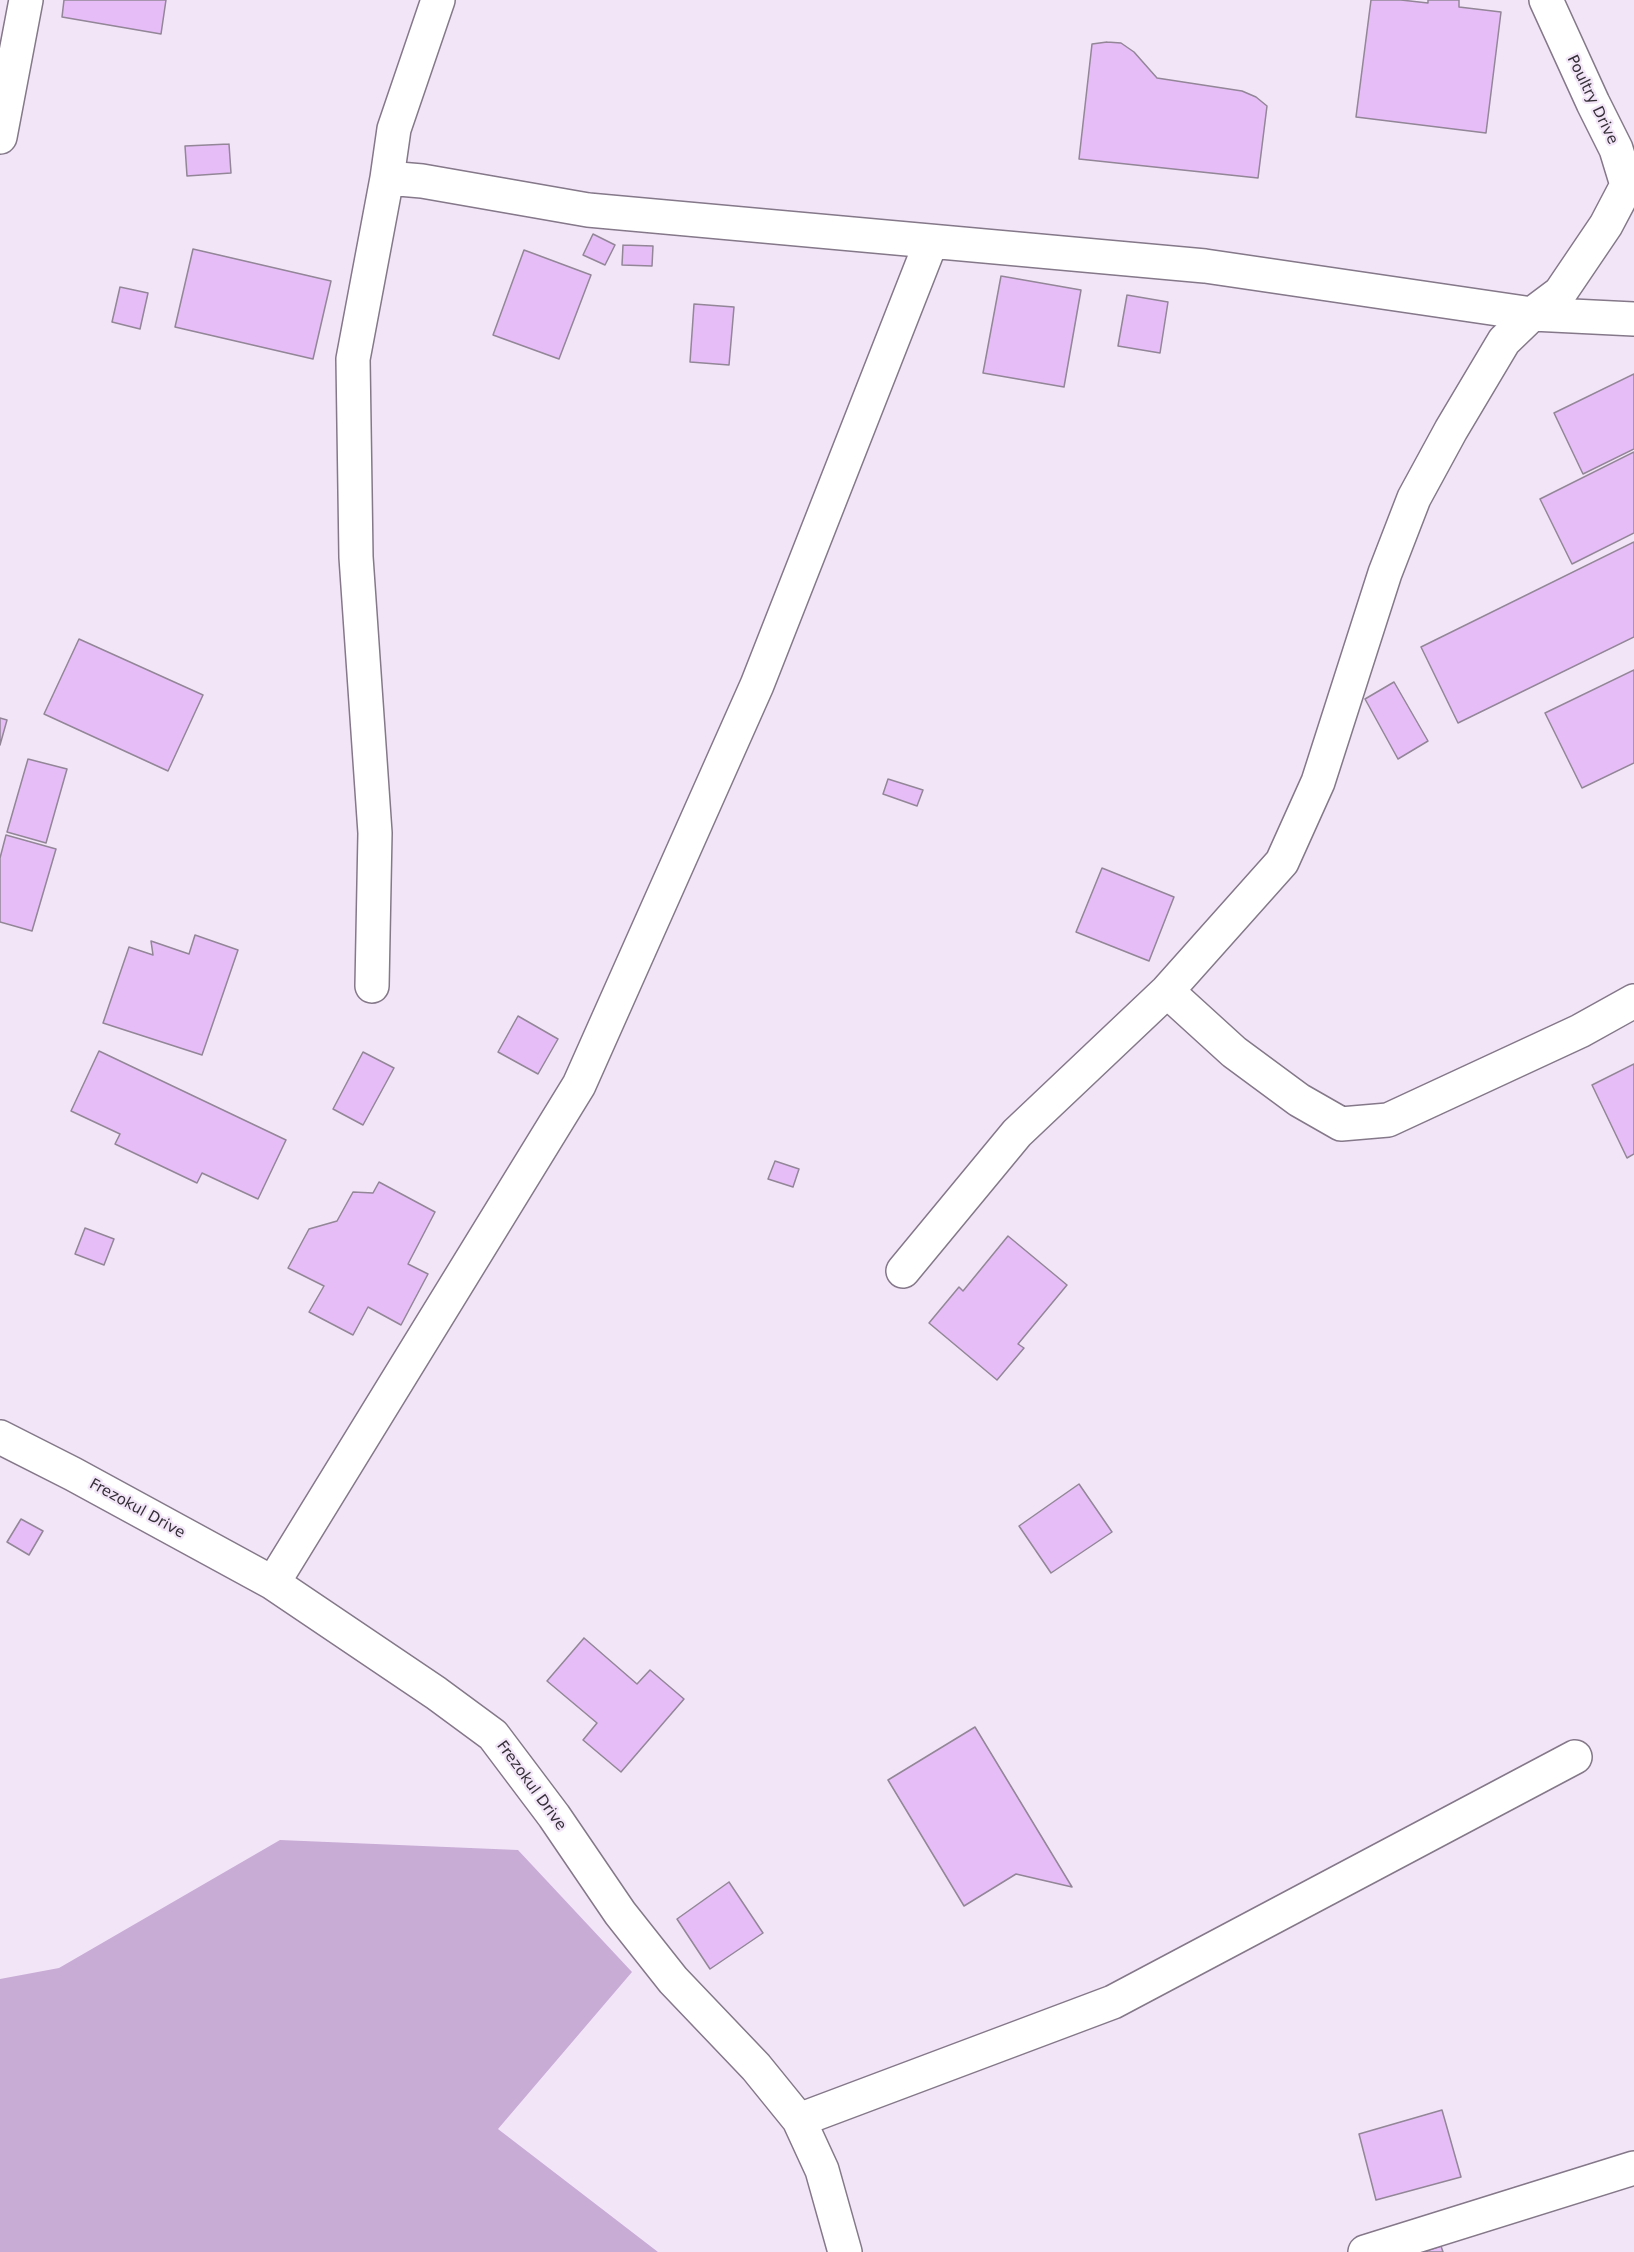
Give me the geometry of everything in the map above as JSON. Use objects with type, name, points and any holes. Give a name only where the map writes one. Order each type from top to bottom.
[{"type":"street","points":[[0,137],[26,0]]},
{"type":"street","points":[[372,986],[375,833],[356,557],[353,359],[394,129],[438,0]]},
{"type":"street","name":"Poultry Drive","points":[[903,1270],[1017,1133],[1167,991],[1282,862],[1318,782],[1384,573],[1414,498],[1504,341],[1532,314],[1560,293],[1606,225],[1626,185],[1616,149],[1546,0]]},
{"type":"street","points":[[387,178],[422,180],[588,210],[1205,266],[1532,314],[1634,319]]},
{"type":"street","points":[[273,1583],[579,1085],[757,685],[930,242]]},
{"type":"street","points":[[1167,991],[1234,1052],[1299,1100],[1341,1124],[1388,1120],[1580,1031],[1634,1001]]},
{"type":"street","name":"Frezokul Drive","points":[[0,1437],[273,1583],[436,1693],[493,1735],[554,1816],[621,1913],[673,1980],[756,2067],[799,2120],[822,2170],[845,2252]]},
{"type":"street","points":[[799,2120],[1113,2002],[1575,1757]]},
{"type":"street","points":[[1365,2252],[1634,2168]]},
{"type":"shaded area","points":[[280,1840],[518,1850],[632,1972],[498,2129],[658,2252],[0,2252],[0,1979],[59,1968]]},
{"type":"building","points":[[64,0],[166,0],[161,34],[62,17]]},
{"type":"building","points":[[1371,0],[1428,3],[1428,0],[1459,0],[1459,7],[1501,12],[1486,133],[1356,117]]},
{"type":"building","points":[[1121,43],[1134,52],[1157,78],[1242,91],[1256,97],[1267,106],[1258,178],[1079,159],[1092,44]]},
{"type":"building","points":[[229,144],[231,173],[187,176],[185,146]]},
{"type":"building","points":[[593,234],[615,245],[605,265],[583,255]]},
{"type":"building","points":[[623,245],[653,246],[652,266],[622,265]]},
{"type":"building","points":[[193,249],[331,281],[313,359],[175,327]]},
{"type":"building","points":[[524,250],[591,275],[559,359],[493,335]]},
{"type":"building","points":[[1001,276],[1081,290],[1064,387],[983,373]]},
{"type":"building","points":[[120,287],[148,293],[140,329],[112,322]]},
{"type":"building","points":[[1127,295],[1168,302],[1160,353],[1118,346]]},
{"type":"building","points":[[694,304],[734,307],[729,365],[690,362]]},
{"type":"building","points":[[1634,374],[1634,449],[1583,474],[1554,413]]},
{"type":"building","points":[[1634,452],[1634,533],[1572,564],[1540,499]]},
{"type":"building","points":[[1634,542],[1634,637],[1458,723],[1421,647]]},
{"type":"building","points":[[79,639],[203,695],[168,771],[44,714]]},
{"type":"building","points":[[1634,670],[1634,763],[1582,788],[1545,713]]},
{"type":"building","points":[[1394,682],[1428,741],[1398,759],[1365,699]]},
{"type":"building","points":[[0,718],[7,720],[0,745]]},
{"type":"building","points":[[28,759],[67,769],[46,843],[7,832]]},
{"type":"building","points":[[888,779],[923,790],[917,806],[883,794]]},
{"type":"building","points":[[6,835],[56,849],[32,931],[0,922],[0,858]]},
{"type":"building","points":[[1102,868],[1174,897],[1149,961],[1076,932]]},
{"type":"building","points":[[195,935],[238,950],[202,1055],[103,1023],[129,947],[153,955],[151,941],[189,954]]},
{"type":"building","points":[[518,1016],[558,1039],[538,1074],[498,1052]]},
{"type":"building","points":[[99,1051],[286,1140],[258,1199],[202,1173],[197,1183],[115,1144],[120,1134],[71,1111]]},
{"type":"building","points":[[363,1052],[394,1068],[363,1125],[333,1109]]},
{"type":"building","points":[[1634,1064],[1634,1154],[1627,1158],[1592,1085]]},
{"type":"building","points":[[775,1161],[799,1169],[793,1187],[768,1179]]},
{"type":"building","points":[[379,1182],[435,1212],[408,1264],[428,1274],[401,1325],[368,1307],[353,1335],[309,1312],[324,1286],[288,1268],[309,1229],[337,1221],[353,1192],[373,1193]]},
{"type":"building","points":[[85,1228],[114,1239],[104,1265],[75,1254]]},
{"type":"building","points":[[1008,1236],[1067,1285],[1018,1344],[1024,1348],[997,1380],[929,1323],[959,1287],[963,1291]]},
{"type":"building","points":[[1079,1484],[1112,1532],[1051,1573],[1019,1526]]},
{"type":"building","points":[[21,1519],[43,1531],[29,1555],[7,1542]]},
{"type":"building","points":[[584,1638],[637,1684],[650,1670],[684,1699],[621,1772],[583,1740],[597,1723],[547,1681]]},
{"type":"building","points":[[975,1727],[1072,1887],[1016,1874],[964,1906],[888,1780]]},
{"type":"building","points":[[729,1882],[763,1933],[710,1969],[677,1919]]},
{"type":"building","points":[[1442,2110],[1461,2177],[1376,2200],[1359,2134]]},
{"type":"building","points":[[1441,2246],[1443,2252],[1423,2252]]}]
